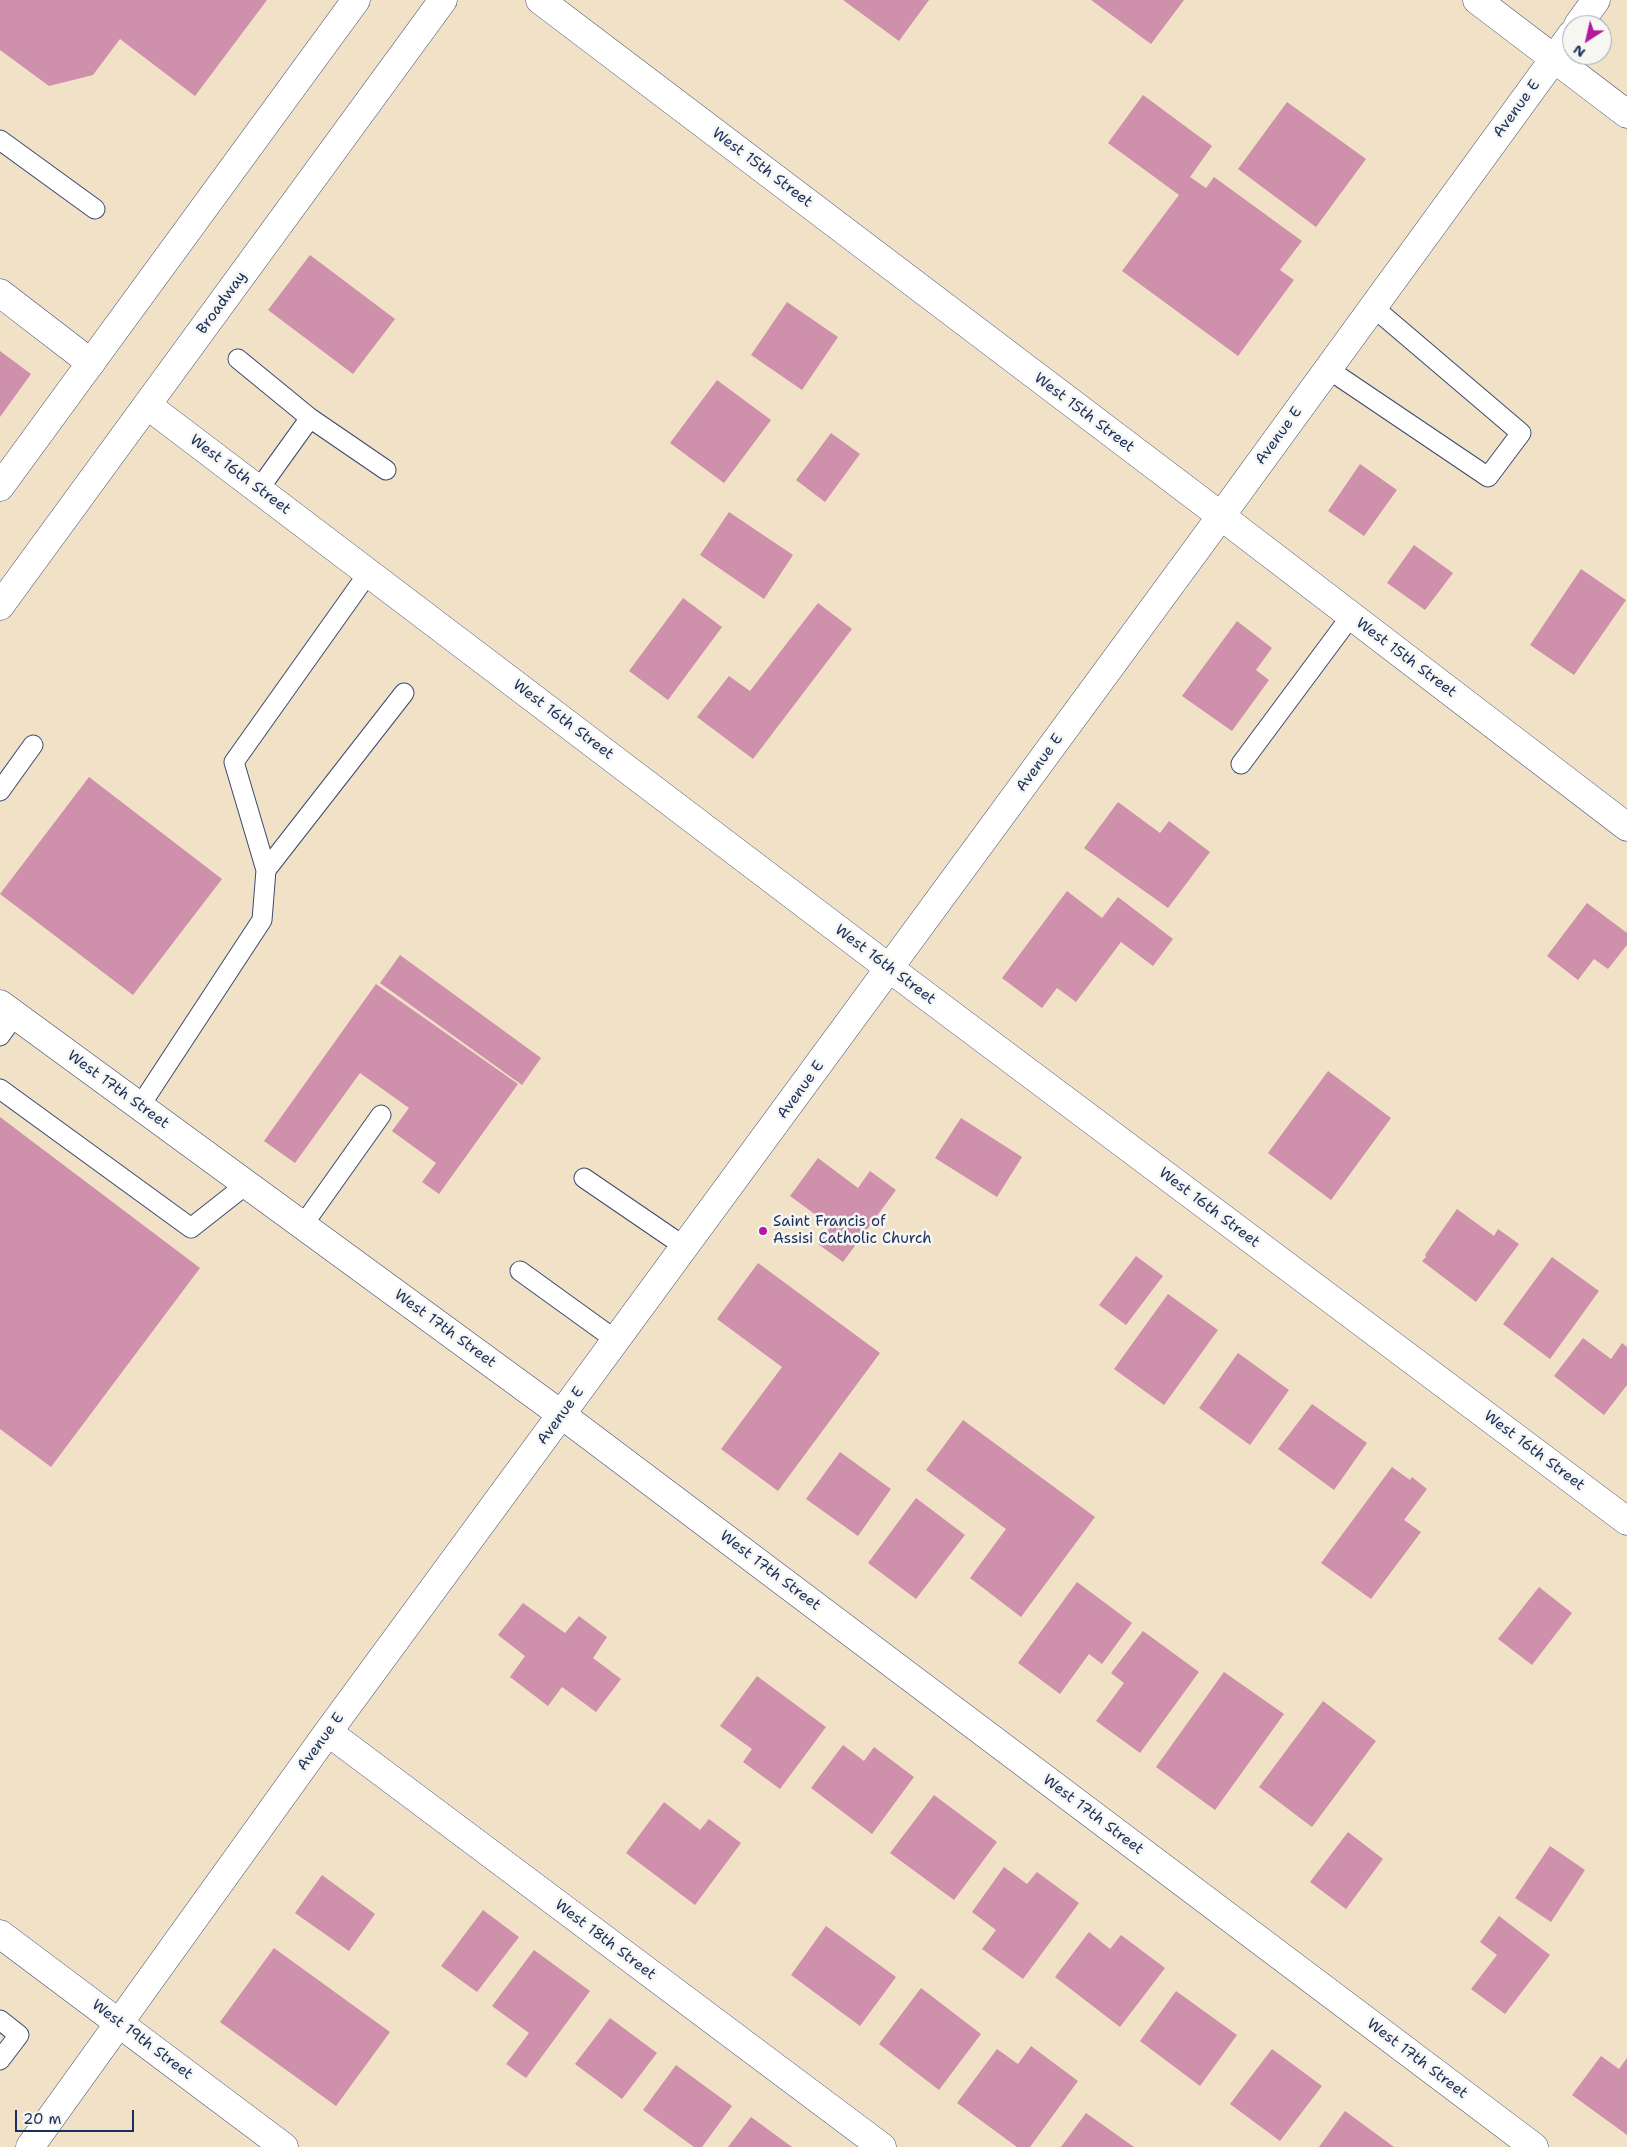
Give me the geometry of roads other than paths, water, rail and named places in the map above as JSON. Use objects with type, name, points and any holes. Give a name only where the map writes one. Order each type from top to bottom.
[{"type":"street","points":[[0,487],[356,0]]},
{"type":"street","name":"Broadway","points":[[0,606],[443,0]]},
{"type":"street","name":"West 15th Street","points":[[540,0],[1221,516],[1627,827]]},
{"type":"street","points":[[1476,0],[1627,114]]},
{"type":"street","points":[[1585,15],[1596,0]]},
{"type":"street","name":"Avenue E","points":[[30,2147],[328,1732],[617,1341],[1562,48]]},
{"type":"street","points":[[0,294],[91,363]]},
{"type":"street","name":"West 16th Street","points":[[148,405],[889,968],[1627,1520]]},
{"type":"street","name":"West 17th Street","points":[[5,1018],[140,1106],[562,1415],[1534,2147]]},
{"type":"street","name":"West 18th Street","points":[[328,1732],[882,2147]]},
{"type":"street","name":"West 19th Street","points":[[0,1934],[284,2147]]},
{"type":"lane","points":[[0,140],[95,209]]},
{"type":"lane","points":[[1328,369],[1488,477],[1521,433],[1374,307]]},
{"type":"lane","points":[[238,359],[310,418],[386,470]]},
{"type":"lane","points":[[259,489],[310,418]]},
{"type":"lane","points":[[140,1106],[262,920],[266,870],[234,762],[368,572]]},
{"type":"lane","points":[[1241,764],[1351,616]]},
{"type":"lane","points":[[266,870],[404,693]]},
{"type":"lane","points":[[0,791],[33,744]]},
{"type":"lane","points":[[0,1089],[191,1228],[247,1184]]},
{"type":"lane","points":[[303,1225],[381,1115]]},
{"type":"lane","points":[[584,1178],[685,1248]]},
{"type":"lane","points":[[520,1271],[617,1341]]},
{"type":"lane","points":[[0,2020],[20,2035],[0,2060]]},
{"type":"place","name":"Saint Francis of Assisi Catholic Church","points":[[763,1231]]}]
